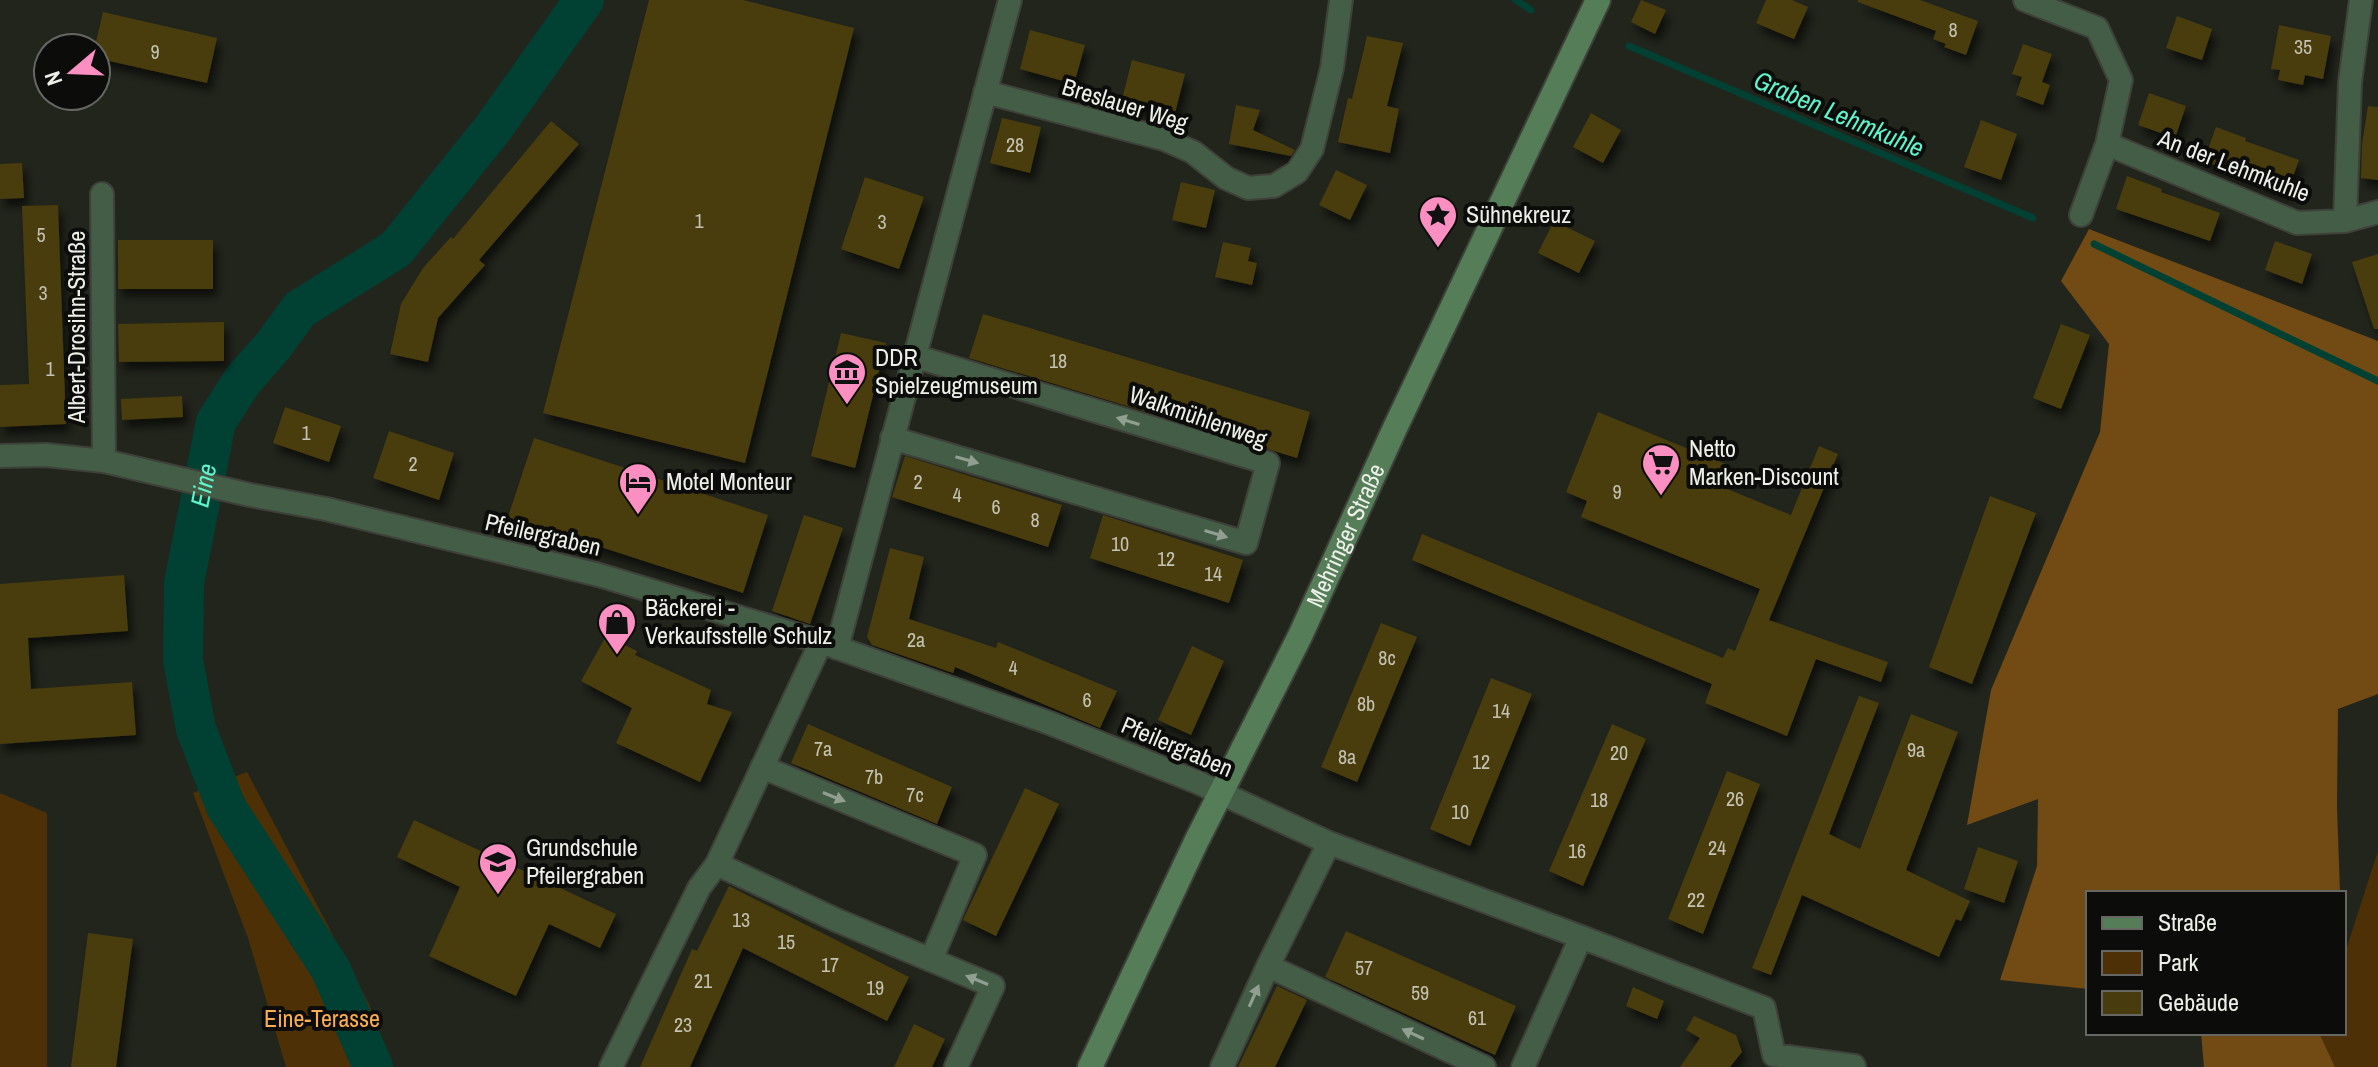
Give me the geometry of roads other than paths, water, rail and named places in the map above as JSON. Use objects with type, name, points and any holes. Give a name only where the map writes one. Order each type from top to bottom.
[{"type":"main road","name":"Mehringer Straße","points":[[1090,1067],[1220,793],[1300,636],[1598,0]]},
{"type":"street","points":[[611,1067],[699,888],[717,864],[762,767],[829,645],[892,438],[1010,0]]},
{"type":"street","name":"Breslauer Weg","points":[[985,92],[1164,139],[1193,152],[1226,178],[1248,188],[1274,186],[1297,172],[1312,149],[1332,68],[1341,0]]},
{"type":"street","points":[[2025,0],[2097,28],[2121,80],[2107,144],[2081,215]]},
{"type":"street","name":"An der Lehmkuhle","points":[[2345,221],[2350,82],[2361,0]]},
{"type":"street","name":"An der Lehmkuhle","points":[[2107,144],[2297,223],[2345,221],[2378,212]]},
{"type":"street","name":"Albert-Drosihn-Straße","points":[[102,194],[104,461]]},
{"type":"street","name":"Walkmühlenweg","points":[[892,438],[1246,543],[1268,463],[914,356]]},
{"type":"street","name":"Pfeilergraben","points":[[0,456],[46,455],[104,461],[326,509],[599,575],[829,645],[1047,722],[1220,793],[1329,843],[1764,1008],[1770,1061]]},
{"type":"street","points":[[762,767],[975,855],[931,960]]},
{"type":"street","points":[[1222,1067],[1329,843]]},
{"type":"street","points":[[717,864],[836,920],[993,986],[956,1067]]},
{"type":"street","points":[[1523,1067],[1581,937]]},
{"type":"street","points":[[1268,966],[1484,1067]]},
{"type":"street","points":[[1770,1061],[1854,1066]]},
{"type":"waterway","name":"Eine","points":[[373,1067],[331,970],[226,807],[196,729],[183,660],[184,583],[216,422],[243,380],[300,309],[396,249],[494,127],[584,0]]},
{"type":"waterway","name":"Graben Lehmkuhle","points":[[1516,0],[1531,10]]},
{"type":"waterway","name":"Graben Lehmkuhle","points":[[1629,46],[2033,218]]},
{"type":"waterway","name":"Graben Lehmkuhle","points":[[2094,244],[2378,381]]},
{"type":"place","name":"Sühnekreuz","points":[[1438,249]]},
{"type":"place","name":"DDR Spielzeugmuseum","points":[[847,406]]},
{"type":"place","name":"Netto Marken-Discount","points":[[1661,497]]},
{"type":"place","name":"Motel Monteur","points":[[638,516]]},
{"type":"place","name":"Bäckerei - Verkaufsstelle Schulz","points":[[617,656]]},
{"type":"place","name":"Grundschule Pfeilergraben","points":[[498,896]]},
{"type":"park label","name":"Eine-Terasse","points":[[322,1019]]}]
